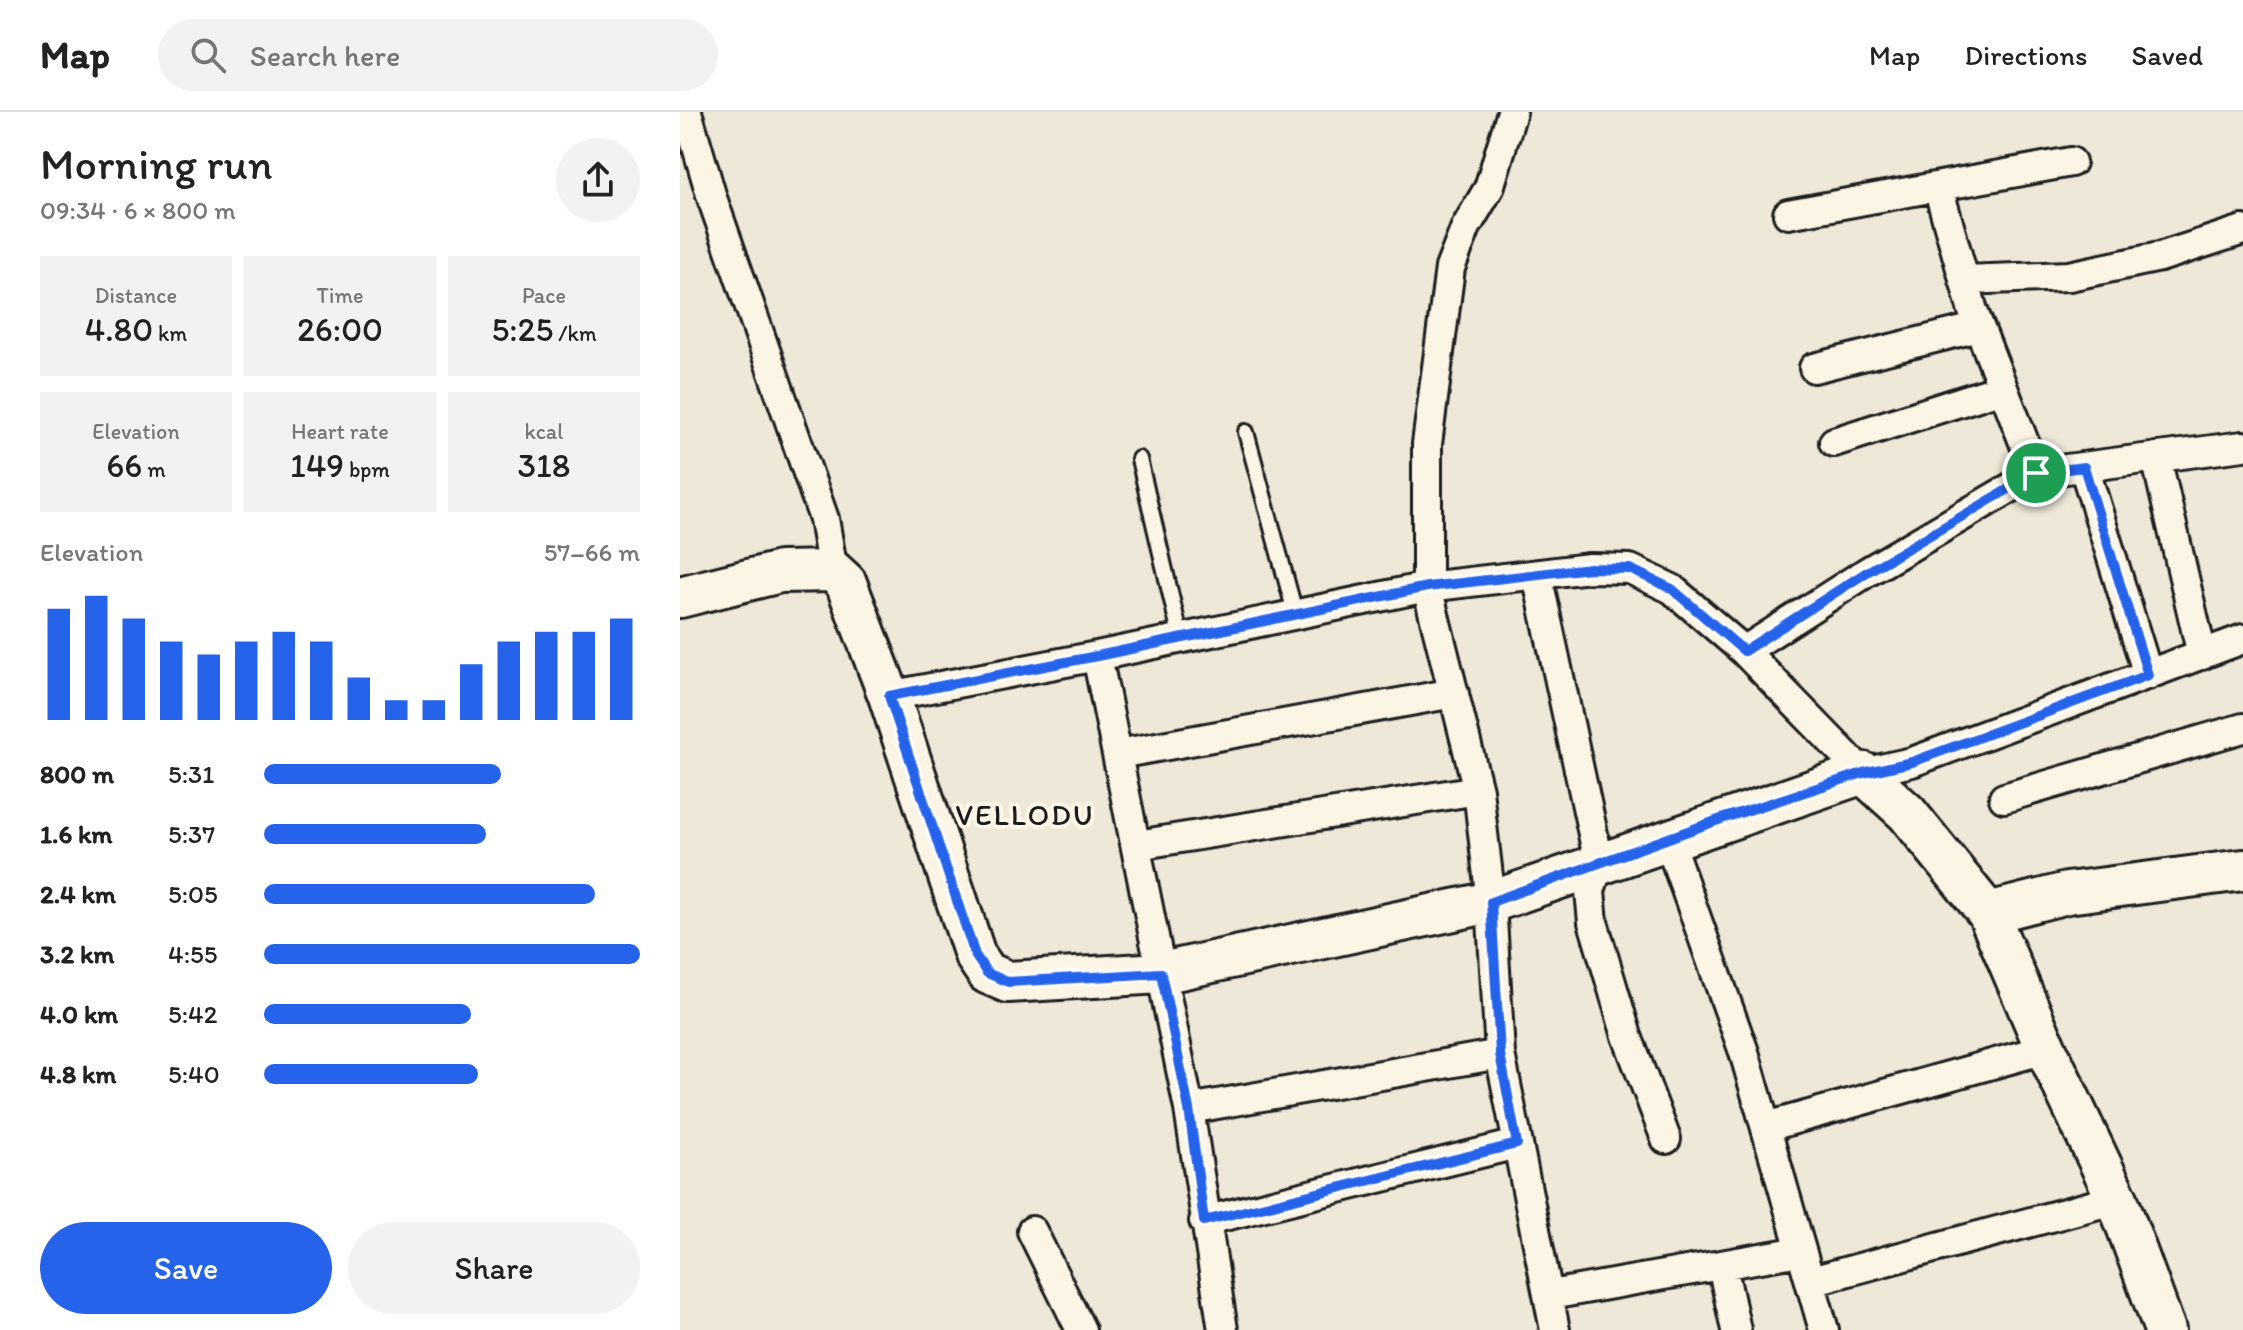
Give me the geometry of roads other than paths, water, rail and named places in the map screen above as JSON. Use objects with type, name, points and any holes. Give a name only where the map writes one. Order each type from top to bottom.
[{"type":"main road","points":[[680,597],[780,572],[833,571],[851,595],[889,696],[975,955],[987,973],[1008,982],[1161,973],[1491,902],[1599,862],[1863,773],[1907,813],[1988,913],[2046,1049],[2117,1199],[2165,1330]]},
{"type":"main road","points":[[1988,913],[2067,893],[2243,870]]},
{"type":"street","points":[[687,112],[712,198],[824,519],[833,571]]},
{"type":"street","points":[[1512,112],[1489,188],[1466,227],[1450,268],[1427,444],[1427,587],[1478,790],[1491,902],[1500,1054],[1555,1330]]},
{"type":"street","points":[[1788,214],[2071,162]]},
{"type":"street","points":[[1938,187],[1979,327],[2036,473]]},
{"type":"street","points":[[1964,280],[2069,276],[2160,257],[2243,230]]},
{"type":"street","points":[[1814,368],[1979,327]]},
{"type":"street","points":[[1834,442],[2003,388]]},
{"type":"street","points":[[1744,651],[1867,572],[2036,473],[2243,446]]},
{"type":"street","points":[[2156,457],[2202,655]]},
{"type":"street","points":[[2084,467],[2148,675]]},
{"type":"street","points":[[889,696],[1296,616],[1427,587],[1590,568],[1630,569],[1672,589],[1744,651],[1863,773],[1912,762],[2243,639]]},
{"type":"street","points":[[1537,575],[1599,862],[1590,891],[1593,922],[1627,1036],[1666,1139]]},
{"type":"street","points":[[1097,656],[1189,1109],[1223,1330]]},
{"type":"street","points":[[1118,754],[1454,693]]},
{"type":"street","points":[[2004,798],[2243,728]]},
{"type":"street","points":[[1137,845],[1478,790]]},
{"type":"street","points":[[1668,839],[1744,1052],[1824,1330]]},
{"type":"street","points":[[1766,1127],[2046,1049]]},
{"type":"street","points":[[1189,1109],[1500,1054]]},
{"type":"street","points":[[1204,1221],[1517,1144]]},
{"type":"street","points":[[1811,1281],[2117,1199]]},
{"type":"street","points":[[1032,1231],[1081,1330]]},
{"type":"street","points":[[1550,1295],[1800,1251]]},
{"type":"street","points":[[1722,1265],[1736,1330]]},
{"type":"lane","points":[[1246,432],[1296,616]]},
{"type":"lane","points":[[1139,459],[1181,639]]},
{"type":"district","name":"VELLODU","points":[[1025,815]]}]
